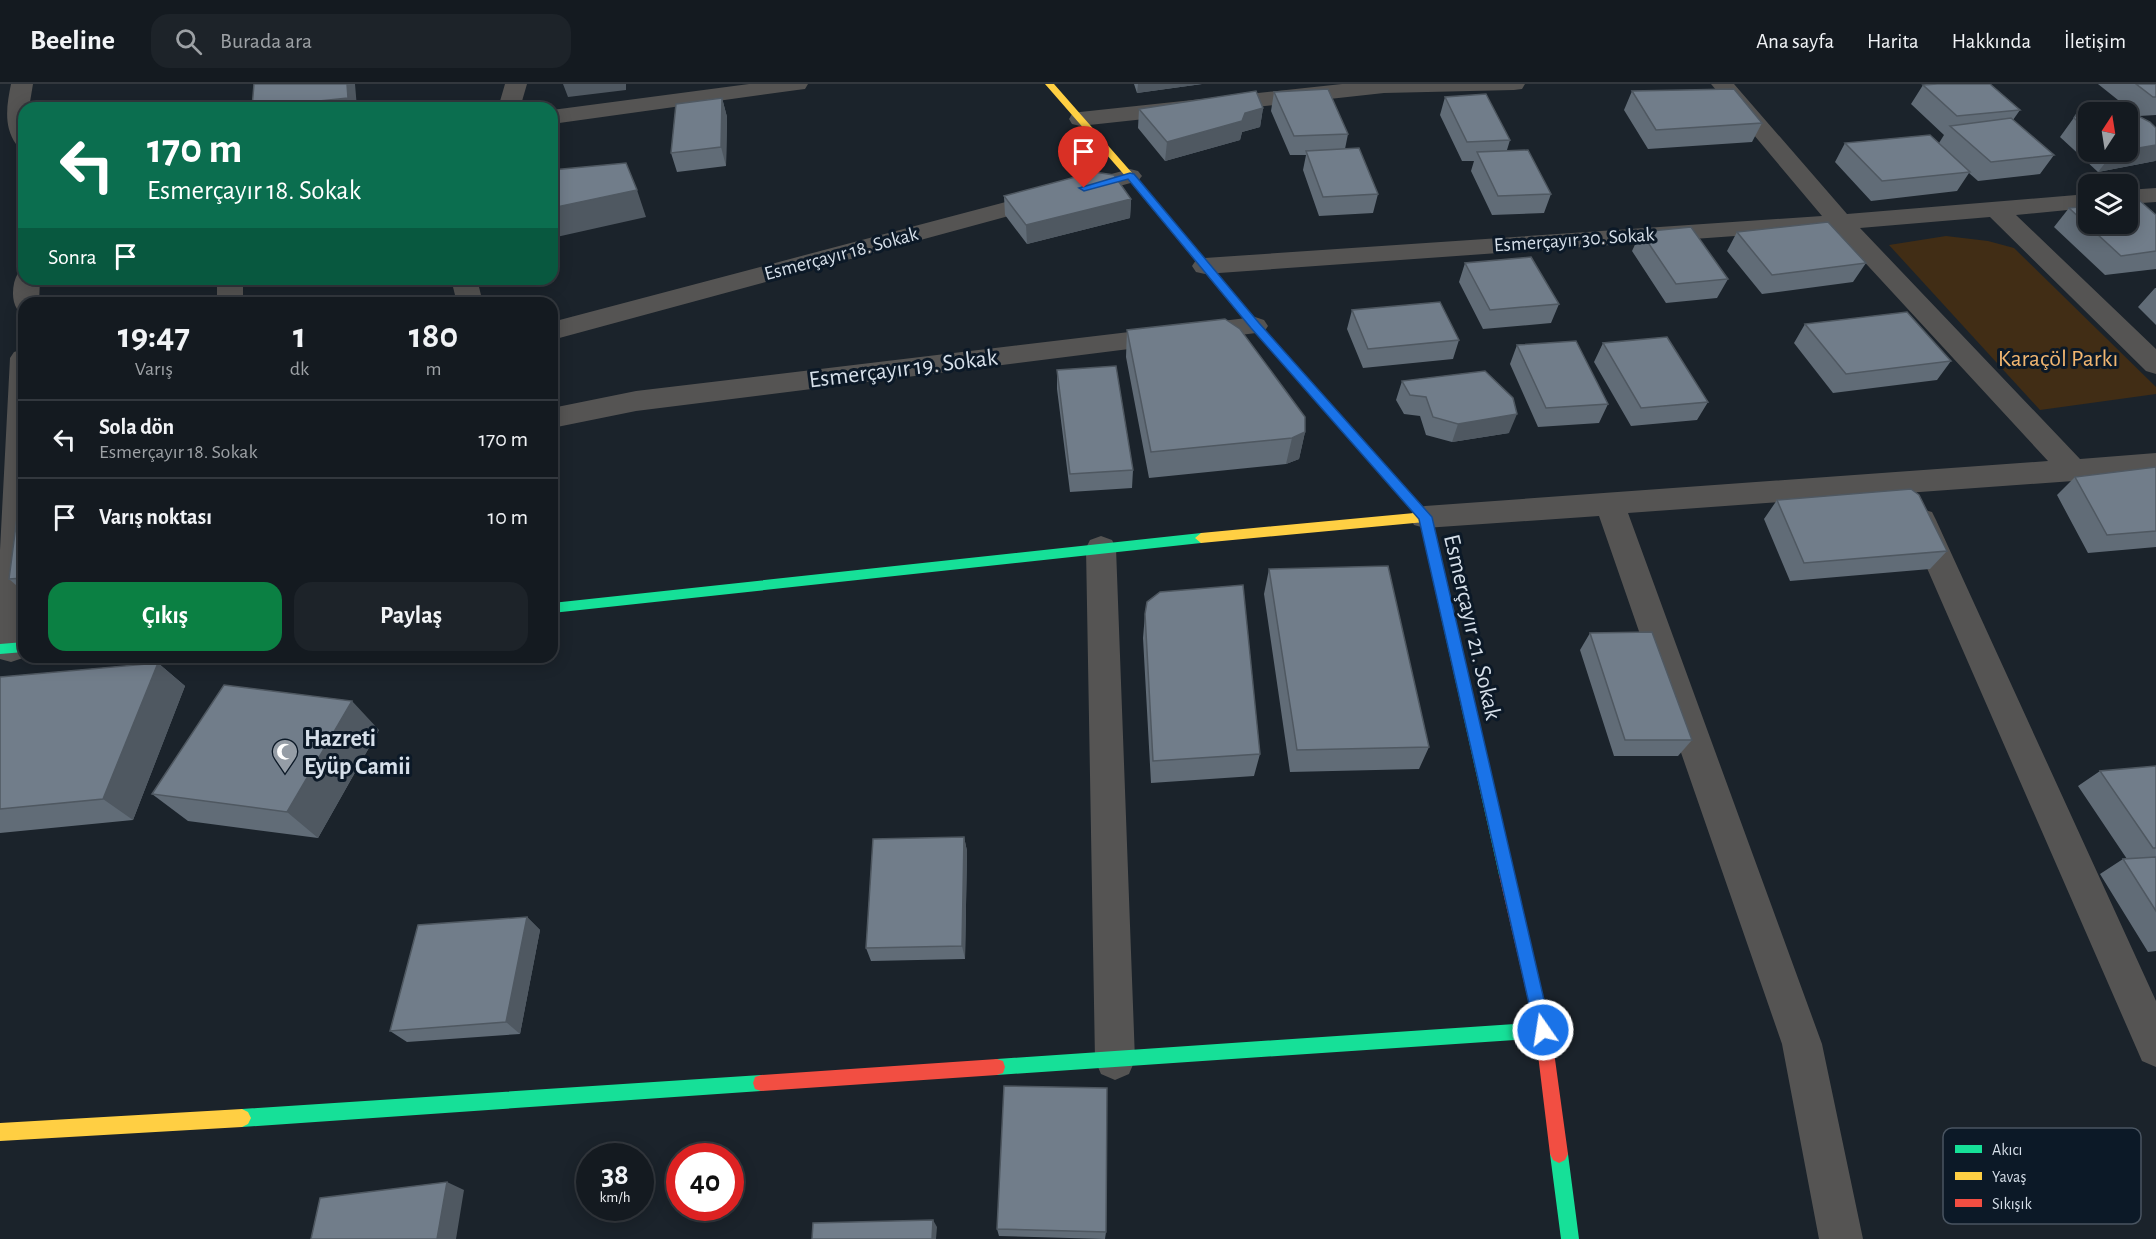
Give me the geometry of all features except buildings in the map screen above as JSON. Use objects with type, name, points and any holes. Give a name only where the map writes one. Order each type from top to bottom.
[{"type":"street","points":[[510,102],[516,84]]},
{"type":"street","points":[[558,116],[797,84]]},
{"type":"street","name":"Esmerçayır 21. Sokak","points":[[1049,84],[1130,176],[1255,326],[1425,517],[1543,1030],[1570,1239]]},
{"type":"street","points":[[1080,119],[1384,86],[1514,84]]},
{"type":"street","points":[[1722,84],[1840,222],[2072,469]]},
{"type":"street","points":[[18,129],[9,114],[26,85]]},
{"type":"street","name":"Esmerçayır 18. Sokak","points":[[558,329],[1130,176]]},
{"type":"street","points":[[2138,196],[2156,195]]},
{"type":"street","name":"Esmerçayır 30. Sokak","points":[[1205,266],[1342,254],[1840,222],[2078,202]]},
{"type":"street","points":[[1997,210],[2156,365]]},
{"type":"street","name":"Esmerçayır 19. Sokak","points":[[558,417],[636,401],[1255,326]]},
{"type":"street","points":[[12,648],[11,398],[18,376]]},
{"type":"street","points":[[558,607],[1101,548],[1425,517],[1610,505],[1903,480],[2156,464]]},
{"type":"street","points":[[1903,480],[2156,1047]]},
{"type":"street","points":[[1610,505],[1802,1044],[1840,1239]]},
{"type":"street","points":[[1101,548],[1115,1060]]},
{"type":"street","points":[[0,1132],[373,1110],[1543,1030]]},
{"type":"green space","name":"Karaçöl Parkı","points":[[1946,236],[1988,241],[2014,248],[2156,387],[2156,394],[2040,410],[1889,245]]},
{"type":"traffic: fast","points":[[1245,314],[1425,517],[1507,875]]},
{"type":"traffic: fast","points":[[558,607],[1201,538]]},
{"type":"traffic: fast","points":[[0,649],[18,648]]},
{"type":"traffic: fast","points":[[997,1067],[1543,1030]]},
{"type":"traffic: fast","points":[[242,1118],[761,1083]]},
{"type":"traffic: fast","points":[[1559,1154],[1570,1239]]},
{"type":"traffic: slow","points":[[1049,84],[1130,176],[1245,314]]},
{"type":"traffic: slow","points":[[1201,538],[1425,517]]},
{"type":"traffic: slow","points":[[0,1132],[242,1118]]},
{"type":"traffic: jam","points":[[1507,875],[1543,1030],[1559,1154]]},
{"type":"traffic: jam","points":[[761,1083],[997,1067]]},
{"type":"place","name":"Hazreti Eyüp Camii","points":[[285,775]]},
{"type":"route","points":[[1084,188],[1130,176],[1255,326],[1425,517],[1543,1030]]}]
